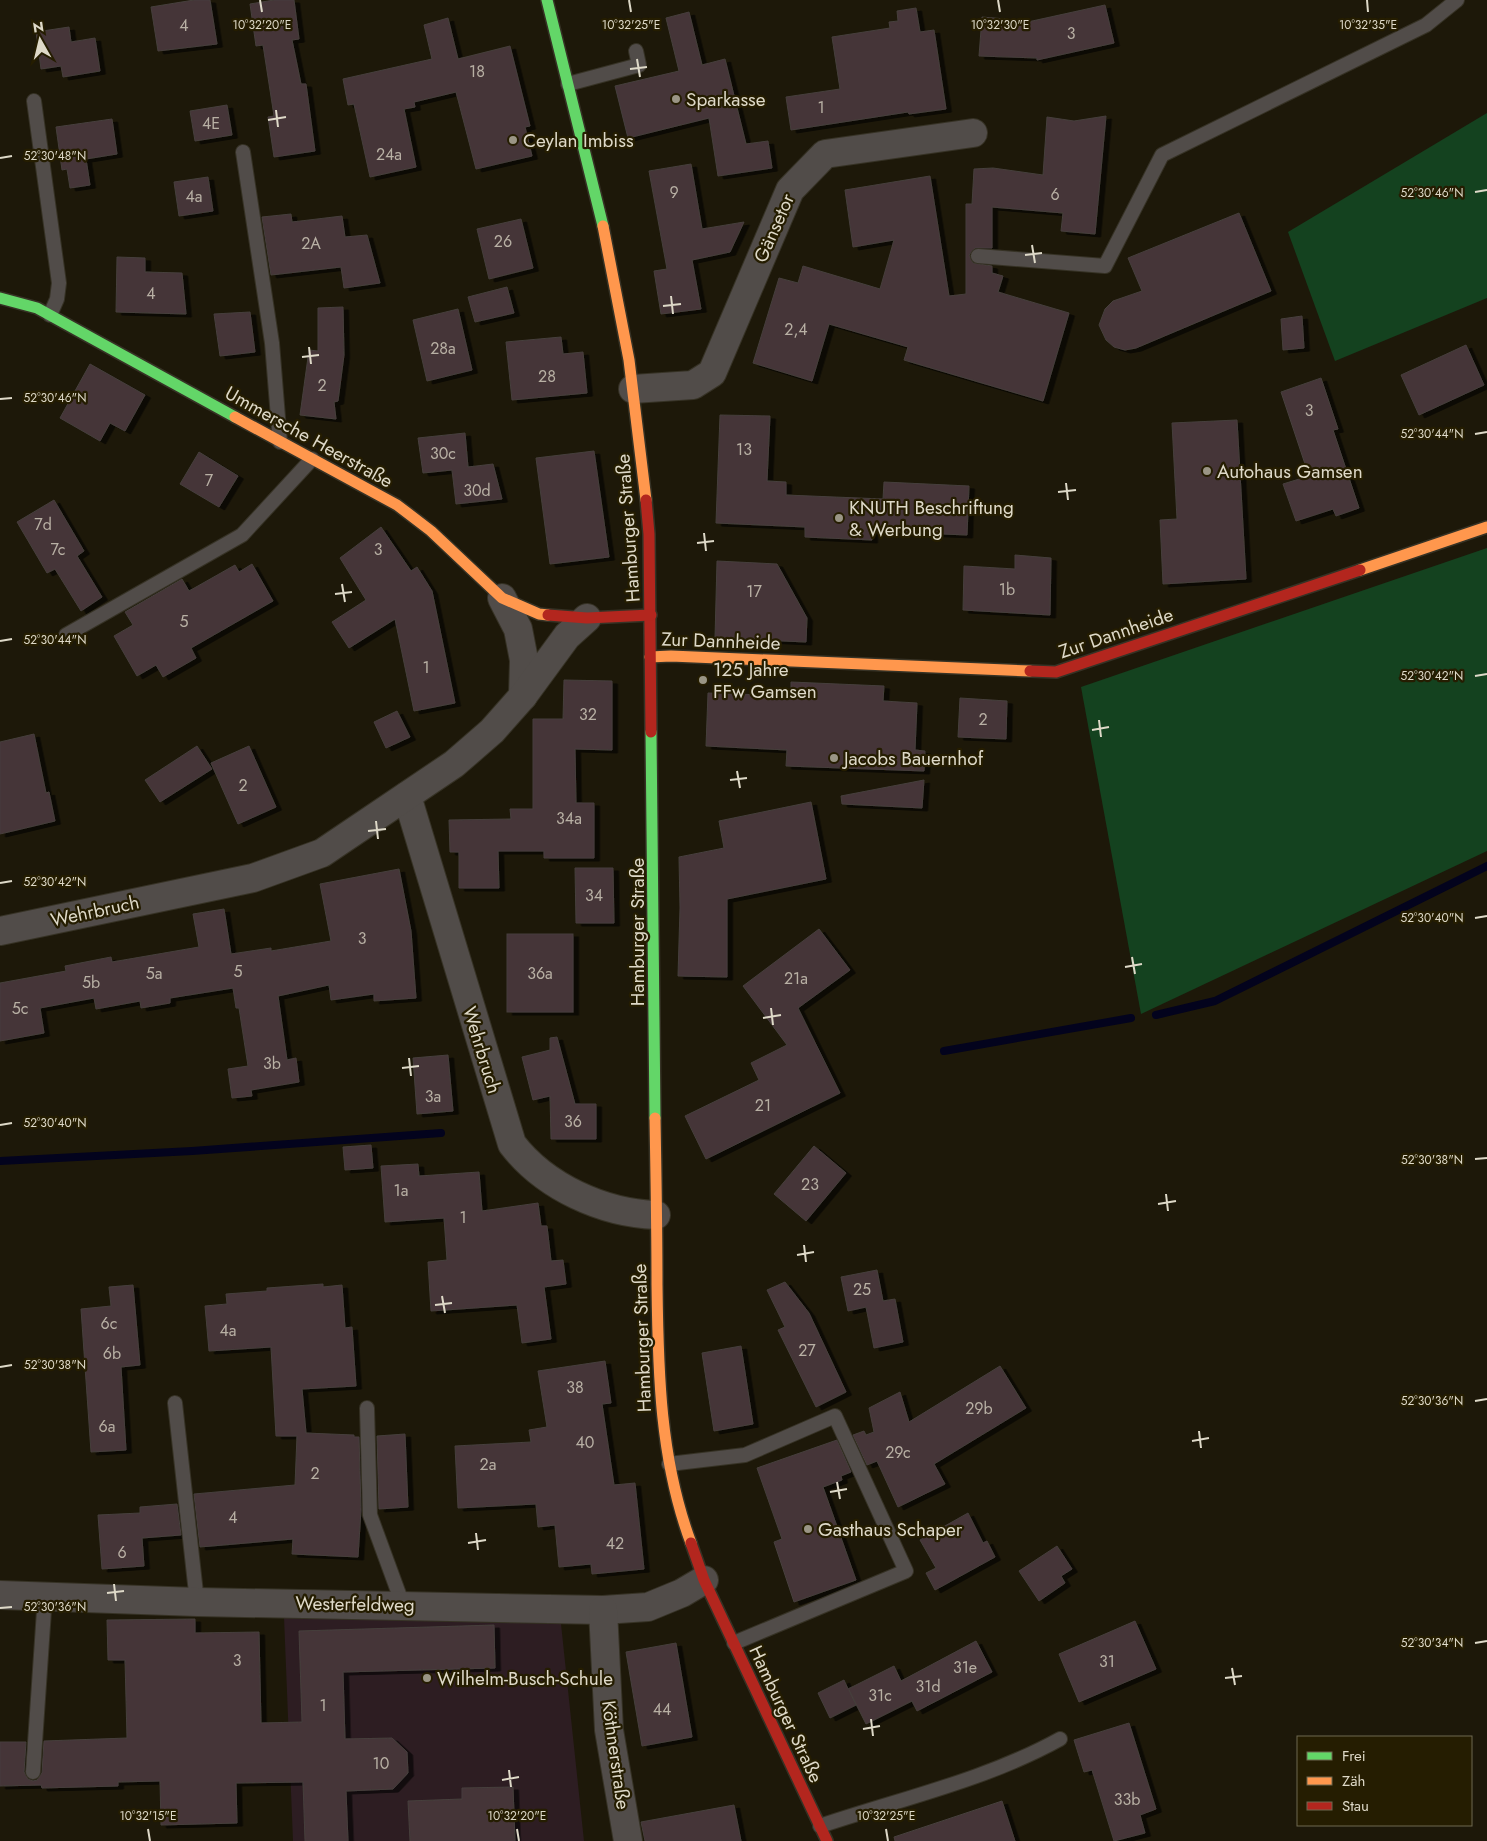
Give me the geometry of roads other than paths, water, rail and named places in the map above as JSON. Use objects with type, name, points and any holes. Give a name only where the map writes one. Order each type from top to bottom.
[{"type":"street","name":"Hamburger Straße","points":[[547,0],[600,210],[619,302],[633,389],[649,534],[658,1349],[662,1413],[669,1464],[680,1514],[704,1580],[827,1841]]},
{"type":"street","name":"Gänsetor","points":[[633,389],[693,385],[712,373],[790,190],[825,154],[973,133]]},
{"type":"street","name":"Ummersche Heerstraße","points":[[0,300],[37,308],[397,505],[431,531],[502,598],[539,614],[587,618]]},
{"type":"street","name":"Zur Dannheide","points":[[650,657],[671,656],[1056,672],[1487,527]]},
{"type":"street","points":[[502,598],[518,629],[524,660],[523,696]]},
{"type":"street","points":[[587,618],[651,615]]},
{"type":"street","name":"Wehrbruch","points":[[0,931],[253,878],[322,853],[454,764],[492,732],[523,696],[567,636],[587,618]]},
{"type":"street","name":"Wehrbruch","points":[[407,796],[512,1144],[521,1156],[542,1174],[582,1198],[633,1214],[656,1215]]},
{"type":"street","name":"Westerfeldweg","points":[[0,1595],[197,1602],[603,1610],[648,1607],[682,1593],[704,1580]]},
{"type":"street","name":"Köthnerstraße","points":[[603,1610],[609,1730],[628,1841]]},
{"type":"lane","points":[[978,256],[1105,266],[1162,155],[1426,25],[1457,0]]},
{"type":"lane","points":[[568,84],[639,65],[636,51]]},
{"type":"lane","points":[[34,101],[59,283],[57,298],[50,315]]},
{"type":"lane","points":[[243,152],[272,343],[280,442]]},
{"type":"lane","points":[[66,635],[242,535],[312,460]]},
{"type":"lane","points":[[175,1403],[197,1602]]},
{"type":"lane","points":[[367,1408],[370,1515],[403,1605]]},
{"type":"lane","points":[[669,1464],[744,1454],[835,1416],[906,1571],[734,1643]]},
{"type":"lane","points":[[33,1772],[45,1596]]},
{"type":"lane","points":[[820,1826],[999,1768],[1031,1756],[1060,1739]]},
{"type":"waterway","points":[[1156,1015],[1215,1001],[1487,866]]},
{"type":"waterway","points":[[944,1051],[1131,1018]]},
{"type":"waterway","points":[[0,1161],[192,1151],[441,1133]]},
{"type":"place","name":"Sparkasse","points":[[676,99]]},
{"type":"place","name":"Ceylan Imbiss","points":[[513,140]]},
{"type":"place","name":"Autohaus Gamsen","points":[[1207,471]]},
{"type":"place","name":"KNUTH Beschriftung & Werbung","points":[[839,518]]},
{"type":"place","name":"125 Jahre FFw Gamsen","points":[[703,680]]},
{"type":"place","name":"Jacobs Bauernhof","points":[[834,758]]},
{"type":"place","name":"Gasthaus Schaper","points":[[808,1529]]},
{"type":"place","name":"Wilhelm-Busch-Schule","points":[[427,1678]]}]
